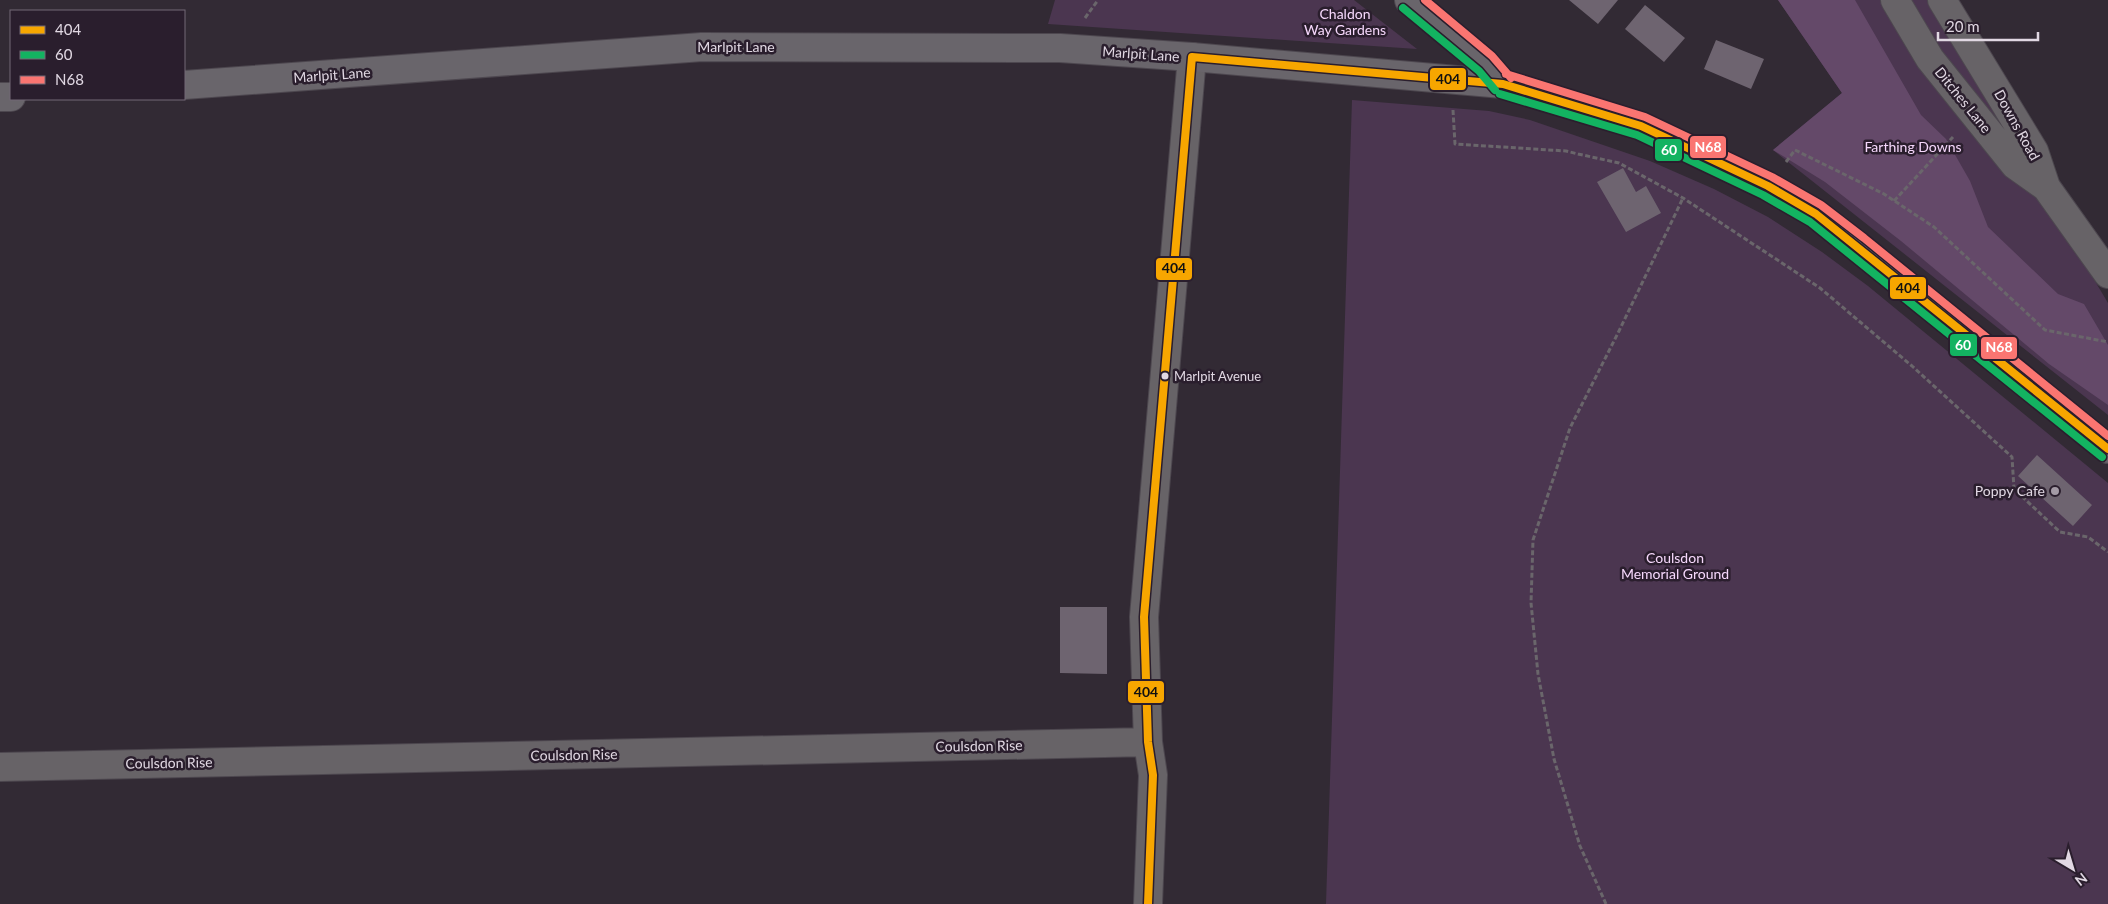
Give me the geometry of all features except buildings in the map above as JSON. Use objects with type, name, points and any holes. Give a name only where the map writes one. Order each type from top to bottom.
[{"type":"main road","points":[[1409,0],[1486,64],[1503,84]]},
{"type":"main road","name":"Marlpit Lane","points":[[185,85],[702,47],[1060,48],[1192,57],[1503,84],[1641,126],[1768,186],[1816,214],[2108,449]]},
{"type":"street","name":"Ditches Lane","points":[[1895,0],[1930,59],[1974,114],[2015,165],[2046,188]]},
{"type":"street","name":"Downs Road","points":[[1942,0],[2034,151],[2046,188],[2108,274]]},
{"type":"street","points":[[1148,904],[1153,774],[1148,742],[1144,617],[1192,57]]},
{"type":"street","name":"Coulsdon Rise","points":[[0,767],[1148,742]]},
{"type":"path","points":[[1090,11],[1098,0]]},
{"type":"path","points":[[1894,201],[1974,114]]},
{"type":"path","points":[[1453,124],[1455,144],[1566,151],[1619,164],[1683,198],[1820,288],[1912,366],[2012,457],[2014,489],[2060,532],[2088,537],[2108,552]]},
{"type":"path","points":[[1768,186],[1795,150],[1884,194],[1934,227],[2045,330],[2108,342]]},
{"type":"path","points":[[1606,904],[1580,846],[1554,759],[1537,666],[1531,603],[1533,540],[1570,428],[1620,331],[1683,198]]},
{"type":"green space","name":"Chaldon Way Gardens","points":[[1055,0],[1354,0],[1417,49],[1048,24]]},
{"type":"green space","name":"Farthing Downs","points":[[1778,0],[1928,0],[2108,303],[2108,415],[1773,150],[1842,93]]},
{"type":"green space","name":"Farthing Downs","points":[[1778,0],[1855,0],[1921,115],[1946,139],[1970,181],[1988,227],[2058,294],[2084,304],[2108,345],[2108,405],[2049,364],[1901,241],[1825,182],[1773,150],[1842,93]]},
{"type":"green space","name":"Coulsdon Memorial Ground","points":[[1352,100],[1489,111],[1530,120],[1650,161],[1714,189],[1768,217],[1822,252],[1868,286],[2108,483],[2108,904],[1326,904]]},
{"type":"transit line","name":"N68","points":[[1425,0],[1492,56],[1511,78]]},
{"type":"transit line","name":"60","points":[[1403,8],[1479,71],[1495,90]]},
{"type":"transit line","name":"404","points":[[1192,57],[1503,84],[1641,126],[1768,186],[1816,214],[2108,449]]},
{"type":"transit line","name":"404","points":[[1148,904],[1153,775],[1148,742],[1144,617],[1192,57]]},
{"type":"transit line","name":"N68","points":[[1506,74],[1645,117],[1772,177],[1821,205],[2108,436]]},
{"type":"transit line","name":"60","points":[[1500,94],[1637,135],[1763,195],[1810,222],[2102,457]]},
{"type":"place","name":"Marlpit Avenue","points":[[1165,376]]},
{"type":"place","name":"Poppy Cafe","points":[[2055,491]]}]
